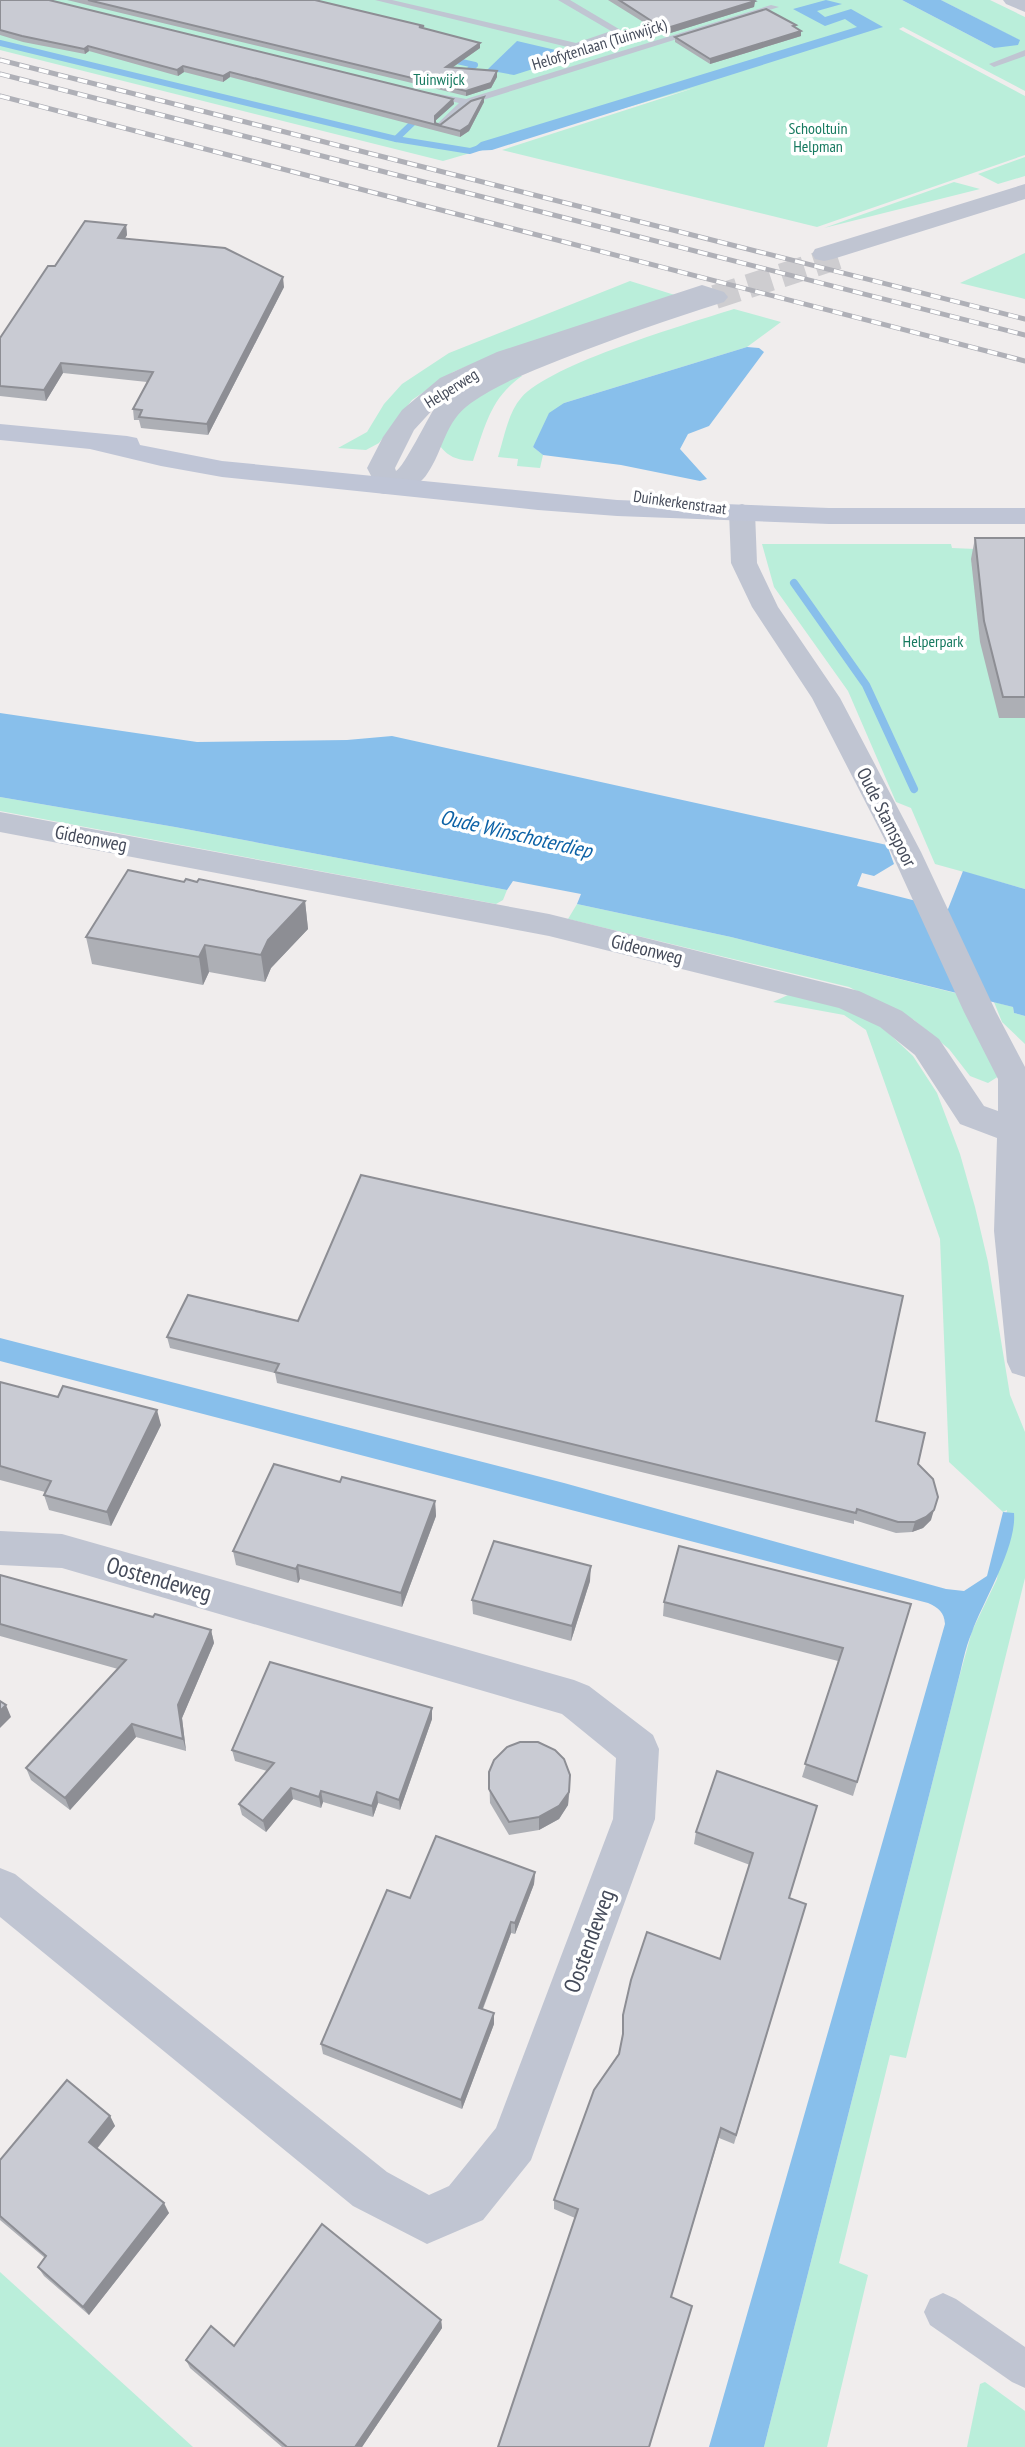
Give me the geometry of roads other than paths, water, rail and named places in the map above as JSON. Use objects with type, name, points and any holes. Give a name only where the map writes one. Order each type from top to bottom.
[{"type":"main road","name":"Duinkerkenstraat","points":[[0,432],[100,443],[222,469],[386,477],[617,508],[742,512]]},
{"type":"main road","name":"Duinkerkenstraat","points":[[415,472],[653,497],[742,512]]},
{"type":"main road","points":[[742,512],[829,516],[1025,516]]},
{"type":"street","points":[[1013,0],[1025,6]]},
{"type":"street","points":[[1025,191],[832,256],[1025,199]]},
{"type":"street","name":"Helperweg","points":[[386,477],[395,436],[417,409],[440,390],[482,368],[521,353],[708,294],[491,378],[460,398],[438,419],[415,472]]},
{"type":"street","points":[[386,477],[415,472]]},
{"type":"street","name":"Oude Stamspoor","points":[[742,512],[744,563],[765,607],[825,698],[906,852],[980,1012],[1015,1079],[1015,1131]]},
{"type":"street","name":"Gideonweg","points":[[0,822],[549,925],[848,999],[891,1020],[927,1047],[972,1115],[1015,1131]]},
{"type":"street","points":[[1015,1131],[1011,1180],[1012,1231],[1025,1362]]},
{"type":"street","name":"Oostendeweg","points":[[0,1548],[62,1551],[573,1699],[638,1749],[634,1819],[514,2143],[467,2203],[427,2220],[370,2189],[0,1889]]},
{"type":"street","points":[[943,2312],[1025,2369]]},
{"type":"lane","points":[[563,0],[642,47]]},
{"type":"lane","name":"Helofytenlaan (Tuinwijck)","points":[[441,125],[466,102],[774,7],[762,0]]},
{"type":"lane","points":[[388,1],[576,46],[619,32]]},
{"type":"lane","points":[[994,64],[1025,53]]},
{"type":"lane","points":[[426,92],[466,102]]},
{"type":"water","points":[[826,0],[842,4],[817,11],[825,17],[851,9],[883,27],[492,150],[470,151],[481,142],[857,27],[845,19],[825,26],[793,9]]},
{"type":"water","points":[[902,0],[941,0],[1020,40],[1018,45],[994,48]]},
{"type":"water","points":[[517,41],[577,55],[514,75],[487,70]]},
{"type":"water","points":[[747,347],[759,348],[764,352],[709,426],[688,434],[680,449],[707,479],[700,481],[621,465],[543,455],[533,447],[549,413],[564,403]]},
{"type":"water","name":"Oude Winschoterdiep","points":[[0,713],[197,742],[347,740],[392,736],[887,845],[894,864],[874,876],[862,873],[857,886],[948,909],[963,871],[1025,889],[1025,1016],[1014,1013],[1013,1007],[731,937],[577,904],[581,894],[513,881],[507,890],[0,797]]},
{"type":"water","points":[[0,1338],[564,1483],[946,1589],[964,1591],[987,1576],[1003,1512],[1014,1513],[1014,1527],[1005,1557],[965,1651],[764,2447],[709,2447],[945,1624],[942,1613],[928,1603],[0,1361]]},
{"type":"waterway","points":[[644,35],[668,28]]},
{"type":"waterway","points":[[577,55],[621,42]]},
{"type":"waterway","points":[[0,43],[396,139]]},
{"type":"waterway","points":[[448,59],[475,65],[460,78]]},
{"type":"waterway","points":[[396,139],[422,114]]},
{"type":"waterway","points":[[396,139],[470,151],[482,147]]},
{"type":"waterway","points":[[794,583],[866,685],[914,789]]},
{"type":"tunnel","points":[[715,297],[839,257]]},
{"type":"railway","points":[[0,60],[1025,319]]},
{"type":"railway","points":[[0,74],[1025,335]]},
{"type":"railway","points":[[0,96],[1025,361]]},
{"type":"park label","name":"Tuinwijck","points":[[439,79]]},
{"type":"park label","name":"Schooltuin Helpman","points":[[818,137]]},
{"type":"park label","name":"Helperpark","points":[[933,641]]}]
